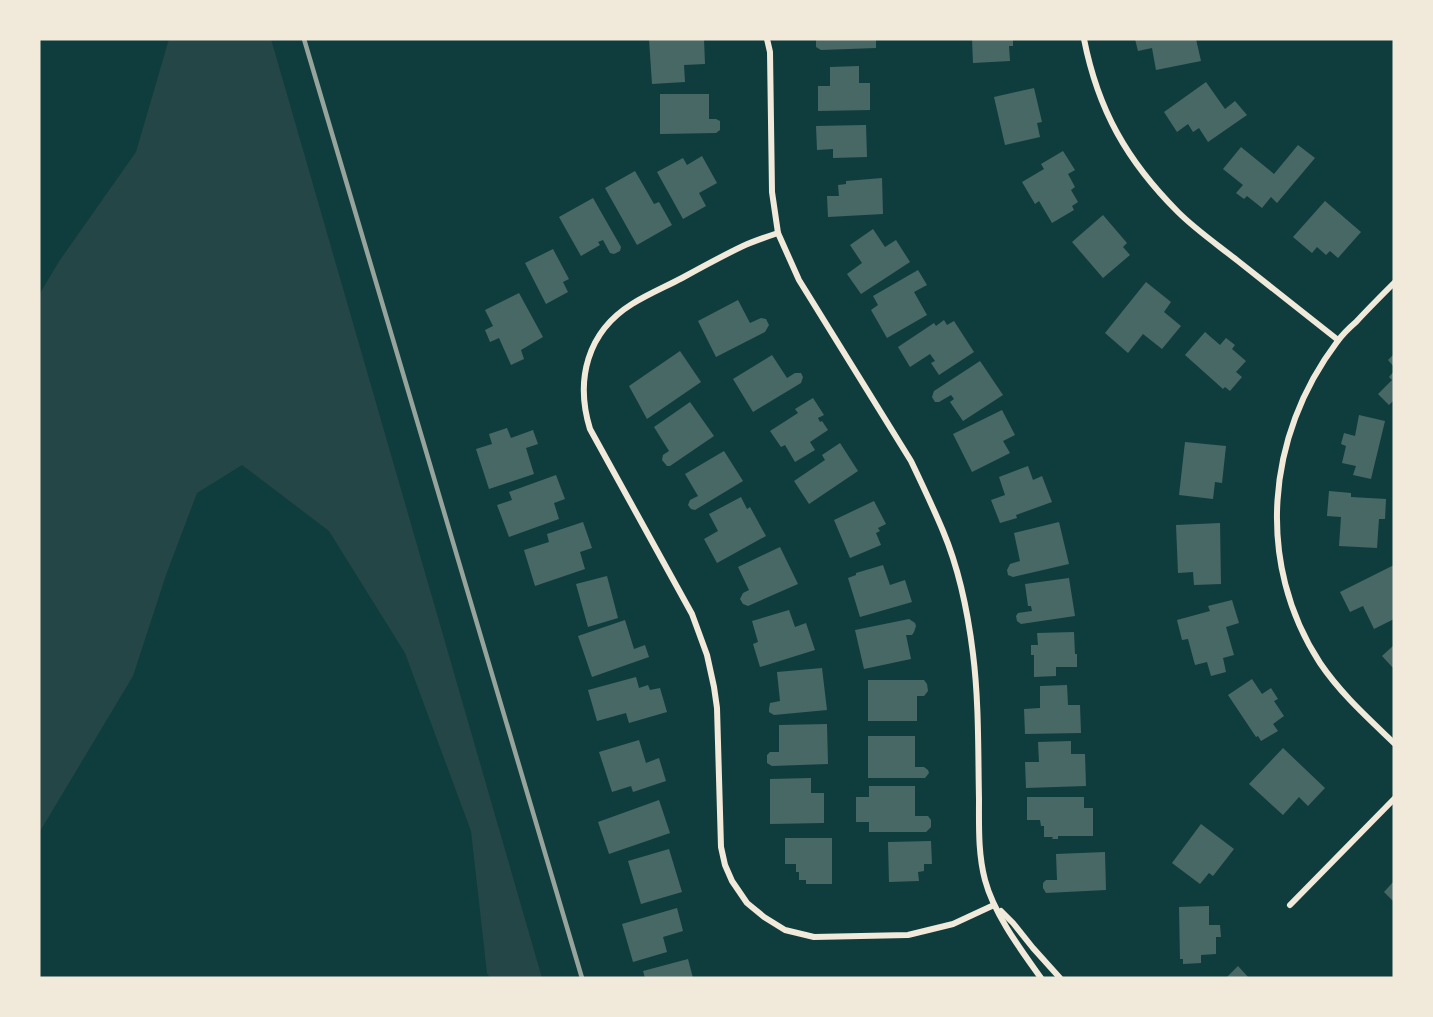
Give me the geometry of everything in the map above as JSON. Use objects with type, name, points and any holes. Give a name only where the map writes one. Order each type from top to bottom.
[{"type":"street","points":[[767,39],[770,52],[772,192],[778,233],[799,280],[911,460],[943,532],[963,597],[973,652],[978,709],[980,857],[985,882],[994,905],[1041,978]]},
{"type":"street","points":[[1083,39],[1102,105],[1122,144],[1148,180],[1186,219],[1338,340]]},
{"type":"street","points":[[778,233],[745,245],[630,305],[606,326],[594,344],[586,365],[583,386],[584,408],[590,429],[692,614],[700,633],[712,676],[717,708],[719,838],[722,856],[732,881],[747,903],[785,930],[814,937],[908,935],[952,924],[994,905]]},
{"type":"street","points":[[1394,283],[1338,340],[1314,378],[1295,418],[1285,450],[1277,493],[1277,529],[1281,561],[1288,593],[1304,634],[1320,663],[1340,690],[1394,743]]},
{"type":"street","points":[[1290,905],[1394,799]]},
{"type":"street","points":[[994,905],[1013,923],[1060,978]]},
{"type":"shaded area","points":[[169,39],[271,39],[542,978],[490,978],[487,973],[471,831],[405,653],[329,531],[242,465],[197,493],[166,575],[133,676],[39,833],[39,295],[60,260],[136,152]]},
{"type":"building","points":[[649,39],[704,39],[705,64],[684,65],[685,82],[652,84]]},
{"type":"building","points":[[817,39],[876,39],[876,48],[821,50],[816,47]]},
{"type":"building","points":[[972,39],[1013,39],[1013,46],[1009,46],[1010,61],[973,63]]},
{"type":"building","points":[[1135,39],[1196,39],[1201,61],[1156,70],[1152,48],[1138,51]]},
{"type":"building","points":[[859,66],[859,83],[870,83],[870,110],[818,111],[818,86],[830,86],[830,67]]},
{"type":"building","points":[[1206,82],[1225,109],[1235,101],[1247,115],[1208,142],[1199,128],[1193,132],[1188,124],[1177,132],[1164,112]]},
{"type":"building","points":[[1034,88],[1042,122],[1037,123],[1040,137],[1005,145],[994,97]]},
{"type":"building","points":[[660,94],[709,94],[709,119],[720,121],[720,130],[716,133],[660,134]]},
{"type":"building","points":[[866,125],[867,157],[833,158],[833,149],[817,150],[816,126]]},
{"type":"building","points":[[1298,145],[1315,158],[1277,203],[1271,197],[1262,208],[1247,196],[1244,199],[1236,193],[1243,185],[1223,169],[1241,147],[1274,174]]},
{"type":"building","points":[[1063,151],[1075,170],[1068,174],[1075,187],[1071,190],[1078,202],[1072,206],[1074,210],[1052,223],[1039,201],[1035,204],[1022,182],[1044,169],[1041,164]]},
{"type":"building","points":[[702,156],[717,183],[699,193],[706,206],[683,219],[657,172],[683,158],[687,165]]},
{"type":"building","points":[[635,171],[654,204],[659,202],[672,225],[637,245],[605,188]]},
{"type":"building","points":[[882,178],[883,214],[828,217],[827,196],[839,196],[838,185],[846,184],[846,181]]},
{"type":"building","points":[[593,198],[621,247],[620,251],[614,254],[610,253],[603,240],[598,242],[600,245],[581,256],[559,217]]},
{"type":"building","points":[[1325,201],[1361,232],[1338,258],[1330,251],[1326,255],[1317,247],[1312,253],[1293,237]]},
{"type":"building","points":[[1103,215],[1127,243],[1123,247],[1130,255],[1103,278],[1072,242]]},
{"type":"building","points":[[873,229],[885,247],[896,240],[910,262],[861,294],[847,274],[862,263],[850,245]]},
{"type":"building","points":[[553,249],[569,279],[563,282],[568,292],[546,304],[525,263]]},
{"type":"building","points":[[918,270],[927,285],[914,292],[927,315],[887,338],[871,310],[878,305],[873,296]]},
{"type":"building","points":[[1146,282],[1171,302],[1164,312],[1181,326],[1162,349],[1143,334],[1128,353],[1105,333]]},
{"type":"building","points":[[519,293],[543,337],[521,350],[524,359],[511,365],[499,338],[490,342],[485,330],[493,326],[485,310]]},
{"type":"building","points":[[738,300],[750,323],[761,318],[766,319],[769,325],[765,332],[716,357],[698,321]]},
{"type":"building","points":[[944,320],[947,325],[954,321],[974,352],[939,375],[931,363],[935,361],[930,354],[910,367],[898,347],[934,323],[936,326]]},
{"type":"building","points":[[1205,332],[1220,345],[1226,338],[1235,345],[1232,349],[1246,361],[1236,372],[1242,377],[1230,391],[1225,387],[1223,389],[1185,355]]},
{"type":"building","points":[[680,351],[701,382],[647,419],[629,386]]},
{"type":"building","points":[[1394,354],[1394,367],[1388,360]]},
{"type":"building","points":[[772,355],[787,378],[795,373],[801,373],[803,377],[801,383],[753,412],[733,379]]},
{"type":"building","points":[[980,361],[1003,395],[963,421],[950,402],[954,399],[951,395],[939,402],[935,402],[932,397],[934,391]]},
{"type":"building","points":[[1394,371],[1394,400],[1389,405],[1378,394],[1392,380],[1389,377]]},
{"type":"building","points":[[813,398],[824,415],[818,418],[828,430],[810,442],[815,450],[795,462],[785,445],[781,447],[770,431],[798,413],[795,409]]},
{"type":"building","points":[[690,402],[714,436],[667,466],[662,460],[663,455],[669,451],[654,427]]},
{"type":"building","points":[[1002,410],[1015,435],[1003,441],[1010,453],[972,472],[953,434]]},
{"type":"building","points":[[1359,415],[1385,421],[1371,479],[1353,475],[1356,466],[1342,463],[1346,446],[1341,444],[1344,433],[1355,436]]},
{"type":"building","points":[[507,428],[511,438],[533,430],[538,444],[526,448],[534,474],[489,489],[476,449],[492,444],[489,434]]},
{"type":"building","points":[[1185,442],[1226,446],[1222,483],[1215,482],[1213,499],[1179,495]]},
{"type":"building","points":[[840,443],[858,471],[809,504],[794,481],[825,460],[822,455]]},
{"type":"building","points":[[724,451],[743,481],[695,510],[691,509],[688,505],[690,500],[698,496],[685,474]]},
{"type":"building","points":[[1028,466],[1033,480],[1042,476],[1052,502],[1000,523],[991,500],[1005,495],[999,477]]},
{"type":"building","points":[[556,475],[565,499],[554,503],[559,519],[509,537],[497,505],[512,500],[509,492]]},
{"type":"building","points":[[1329,491],[1351,493],[1351,497],[1386,499],[1385,519],[1379,519],[1377,548],[1339,546],[1341,517],[1327,516]]},
{"type":"building","points":[[741,497],[747,509],[750,507],[766,536],[717,563],[704,539],[718,531],[709,514]]},
{"type":"building","points":[[874,501],[886,524],[878,528],[880,531],[876,533],[881,545],[850,558],[834,520]]},
{"type":"building","points":[[583,522],[592,548],[580,552],[585,569],[535,586],[524,550],[549,542],[547,534]]},
{"type":"building","points":[[1059,522],[1069,564],[1013,577],[1008,575],[1007,570],[1010,564],[1020,561],[1014,533]]},
{"type":"building","points":[[1220,523],[1221,584],[1194,585],[1193,572],[1178,573],[1176,525]]},
{"type":"building","points":[[780,547],[798,584],[748,606],[743,604],[740,599],[743,593],[749,590],[738,567]]},
{"type":"building","points":[[883,565],[890,585],[905,580],[912,602],[860,617],[848,578],[856,573]]},
{"type":"building","points":[[1394,565],[1394,619],[1374,629],[1363,606],[1350,612],[1340,592]]},
{"type":"building","points":[[607,576],[618,618],[588,627],[576,584]]},
{"type":"building","points":[[1069,578],[1075,616],[1021,624],[1017,621],[1018,613],[1032,611],[1031,606],[1028,606],[1025,584]]},
{"type":"building","points":[[1232,600],[1239,623],[1226,627],[1234,655],[1223,658],[1226,672],[1211,676],[1207,662],[1195,665],[1188,639],[1182,640],[1177,620],[1210,611],[1208,606]]},
{"type":"building","points":[[789,610],[795,627],[806,623],[815,650],[760,667],[753,644],[758,642],[752,621]]},
{"type":"building","points":[[909,619],[916,626],[912,635],[906,635],[911,659],[864,669],[855,630]]},
{"type":"building","points":[[625,620],[634,649],[645,645],[649,657],[592,677],[578,636]]},
{"type":"building","points":[[1074,632],[1077,667],[1056,667],[1056,676],[1034,677],[1034,655],[1031,655],[1031,645],[1038,645],[1037,633]]},
{"type":"building","points":[[1394,645],[1394,669],[1382,656]]},
{"type":"building","points":[[822,668],[827,710],[774,715],[769,712],[770,703],[780,701],[777,672]]},
{"type":"building","points":[[636,677],[639,688],[648,685],[650,690],[660,688],[667,712],[629,723],[626,713],[597,721],[588,690]]},
{"type":"building","points":[[1252,679],[1262,694],[1271,688],[1278,699],[1274,701],[1284,716],[1273,724],[1278,731],[1261,741],[1228,695]]},
{"type":"building","points":[[868,680],[924,680],[928,691],[924,696],[917,696],[917,721],[868,721]]},
{"type":"building","points":[[1067,685],[1068,705],[1080,705],[1081,733],[1025,734],[1024,709],[1040,708],[1040,686]]},
{"type":"building","points":[[827,724],[828,764],[772,766],[767,763],[767,755],[770,752],[779,752],[779,725]]},
{"type":"building","points":[[868,736],[915,736],[915,767],[924,767],[929,773],[925,778],[868,778]]},
{"type":"building","points":[[639,740],[646,763],[659,758],[666,781],[633,792],[631,786],[612,792],[599,752]]},
{"type":"building","points":[[1071,741],[1071,754],[1085,754],[1086,786],[1026,788],[1025,762],[1039,762],[1038,742]]},
{"type":"building","points":[[1283,748],[1325,788],[1308,806],[1299,797],[1283,815],[1249,784]]},
{"type":"building","points":[[811,778],[811,793],[824,793],[824,823],[770,824],[770,779]]},
{"type":"building","points":[[869,786],[915,786],[915,816],[928,816],[931,820],[931,827],[926,832],[869,832],[869,822],[856,822],[856,797],[869,797]]},
{"type":"building","points":[[1027,797],[1084,797],[1084,808],[1093,808],[1093,836],[1058,836],[1058,839],[1044,837],[1044,826],[1041,826],[1040,820],[1027,820]]},
{"type":"building","points":[[659,800],[670,833],[609,854],[598,822]]},
{"type":"building","points":[[1201,824],[1234,849],[1213,876],[1209,873],[1200,884],[1172,863]]},
{"type":"building","points":[[785,838],[832,838],[832,884],[806,884],[806,880],[799,880],[796,864],[785,864]]},
{"type":"building","points":[[931,841],[932,864],[924,864],[924,871],[918,872],[919,881],[889,882],[888,842]]},
{"type":"building","points":[[669,849],[682,892],[641,904],[628,861]]},
{"type":"building","points":[[1105,852],[1106,890],[1046,893],[1043,883],[1046,880],[1057,880],[1056,854]]},
{"type":"building","points":[[1394,881],[1394,902],[1384,892]]},
{"type":"building","points":[[1209,906],[1209,925],[1220,925],[1221,937],[1216,937],[1216,954],[1201,955],[1201,963],[1183,964],[1183,959],[1180,959],[1179,907]]},
{"type":"building","points":[[677,908],[683,931],[663,937],[667,952],[633,962],[622,924]]},
{"type":"building","points":[[688,959],[693,978],[645,978],[643,971]]},
{"type":"building","points":[[1238,966],[1249,978],[1226,978]]},
{"type":"railway","points":[[304,39],[582,978]]}]
